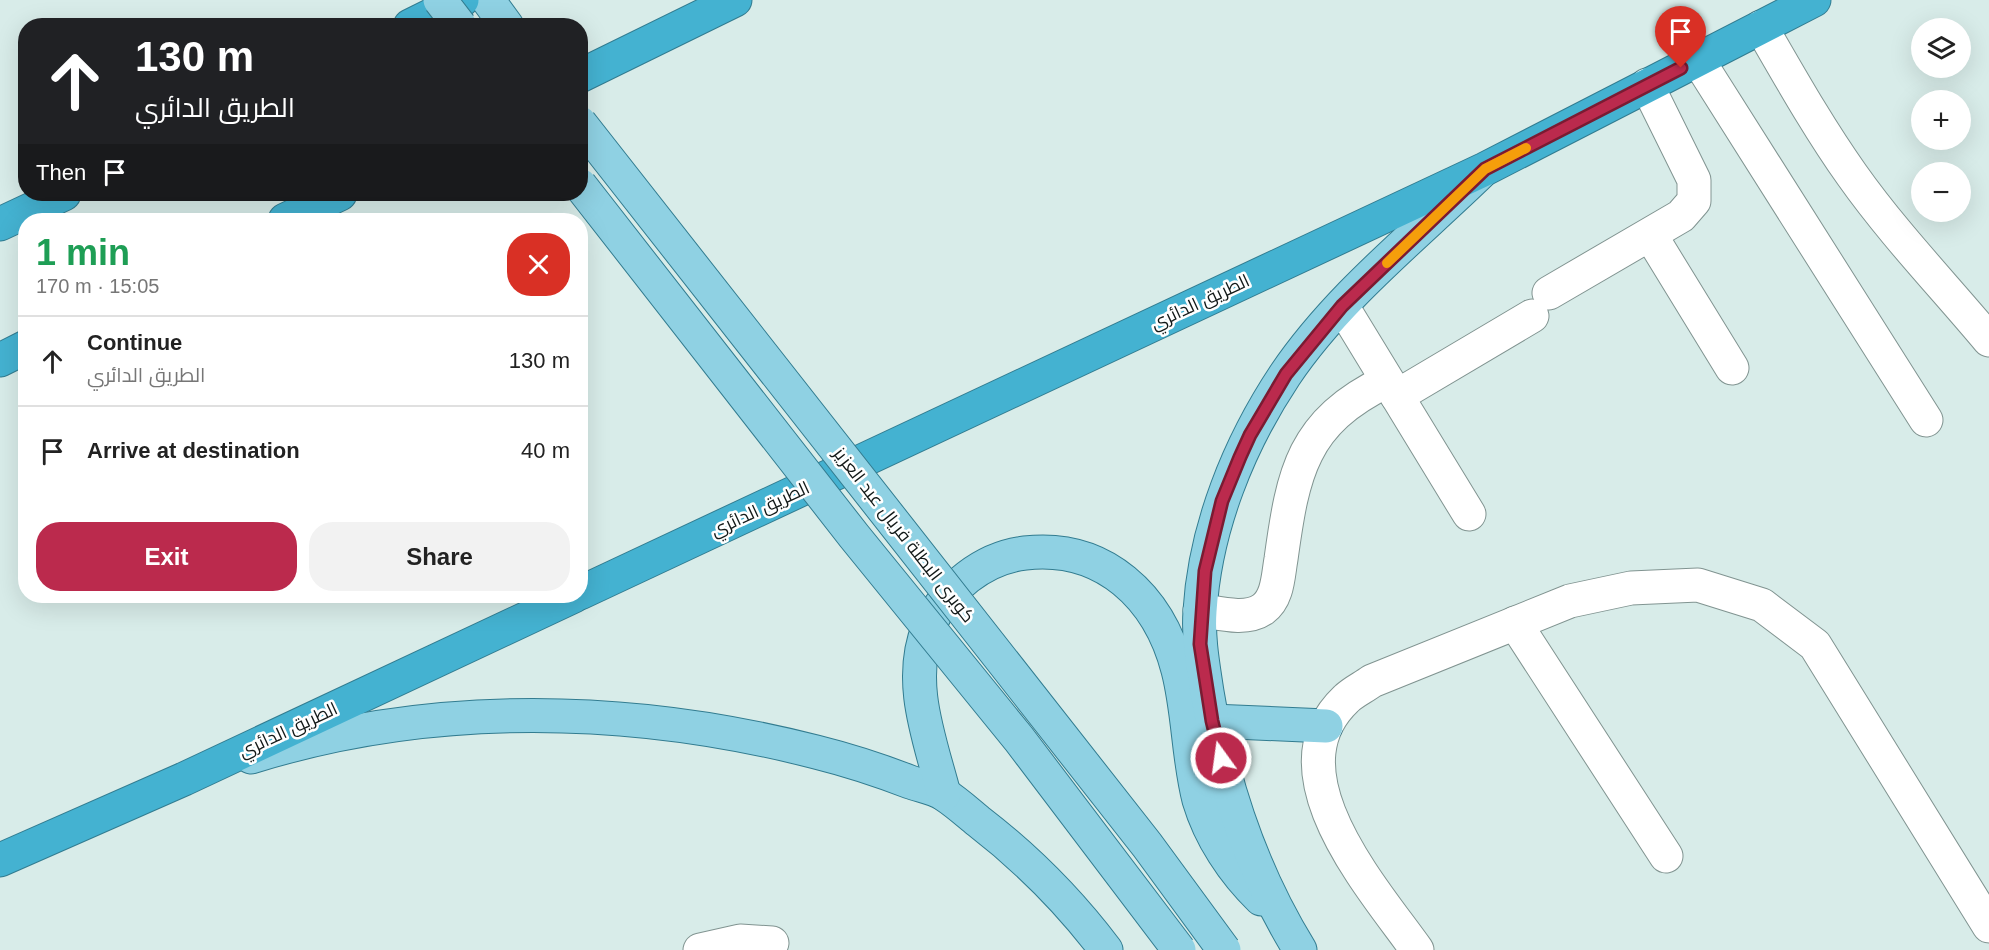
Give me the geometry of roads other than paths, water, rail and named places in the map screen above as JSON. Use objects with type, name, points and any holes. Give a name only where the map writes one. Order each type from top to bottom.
[{"type":"highway","points":[[588,72],[735,0]]},
{"type":"highway","name":"الطريق الدائري","points":[[588,589],[1485,169],[1814,0]]},
{"type":"highway","points":[[429,18],[461,5]]},
{"type":"highway","points":[[23,213],[49,201]]},
{"type":"highway","points":[[300,213],[325,201]]},
{"type":"highway","points":[[0,224],[18,216]]},
{"type":"highway","points":[[0,360],[18,351]]},
{"type":"highway","name":"الطريق الدائري","points":[[0,860],[184,778],[559,603]]},
{"type":"main road","points":[[461,5],[489,18]]},
{"type":"main road","name":"كوبرى البطلة فريال عبد العزيز","points":[[588,133],[1147,844],[1224,950]]},
{"type":"main road","points":[[1300,950],[1262,880],[1226,777],[1212,721],[1200,644],[1200,610],[1205,571],[1222,501],[1250,435],[1286,374],[1342,306],[1485,169]]},
{"type":"main road","name":"كوبرى البطلة فريال عبد العزيز","points":[[588,195],[839,517],[1019,739],[1179,950]]},
{"type":"main road","points":[[944,794],[922,707],[918,674],[923,641],[936,611],[957,585],[983,566],[1024,553],[1047,550],[1078,555],[1109,568],[1133,589],[1153,613],[1178,671],[1199,799],[1212,832],[1229,861],[1250,888],[1280,916]]},
{"type":"main road","points":[[184,778],[276,750],[371,729],[468,718],[565,715],[662,722],[758,737],[852,761],[944,794],[1042,875],[1084,920],[1106,950]]},
{"type":"main road","points":[[1212,721],[1326,726]]},
{"type":"street","points":[[1761,27],[1819,128],[1853,176],[1889,223],[1989,340]]},
{"type":"street","points":[[1698,60],[1926,420]]},
{"type":"street","points":[[1200,610],[1245,616],[1255,614],[1270,602],[1278,576],[1290,496],[1306,451],[1319,431],[1339,410],[1361,393],[1392,388],[1541,304],[1689,210],[1696,192],[1694,180],[1647,86]]},
{"type":"street","points":[[1651,236],[1732,368]]},
{"type":"street","points":[[1342,306],[1469,514]]},
{"type":"street","points":[[1417,950],[1349,854],[1324,802],[1317,763],[1326,726],[1346,700],[1372,681],[1570,601],[1631,588],[1698,585],[1762,605],[1815,645],[1989,926]]},
{"type":"street","points":[[1515,622],[1666,856]]},
{"type":"street","points":[[699,950],[740,941],[772,943]]}]
